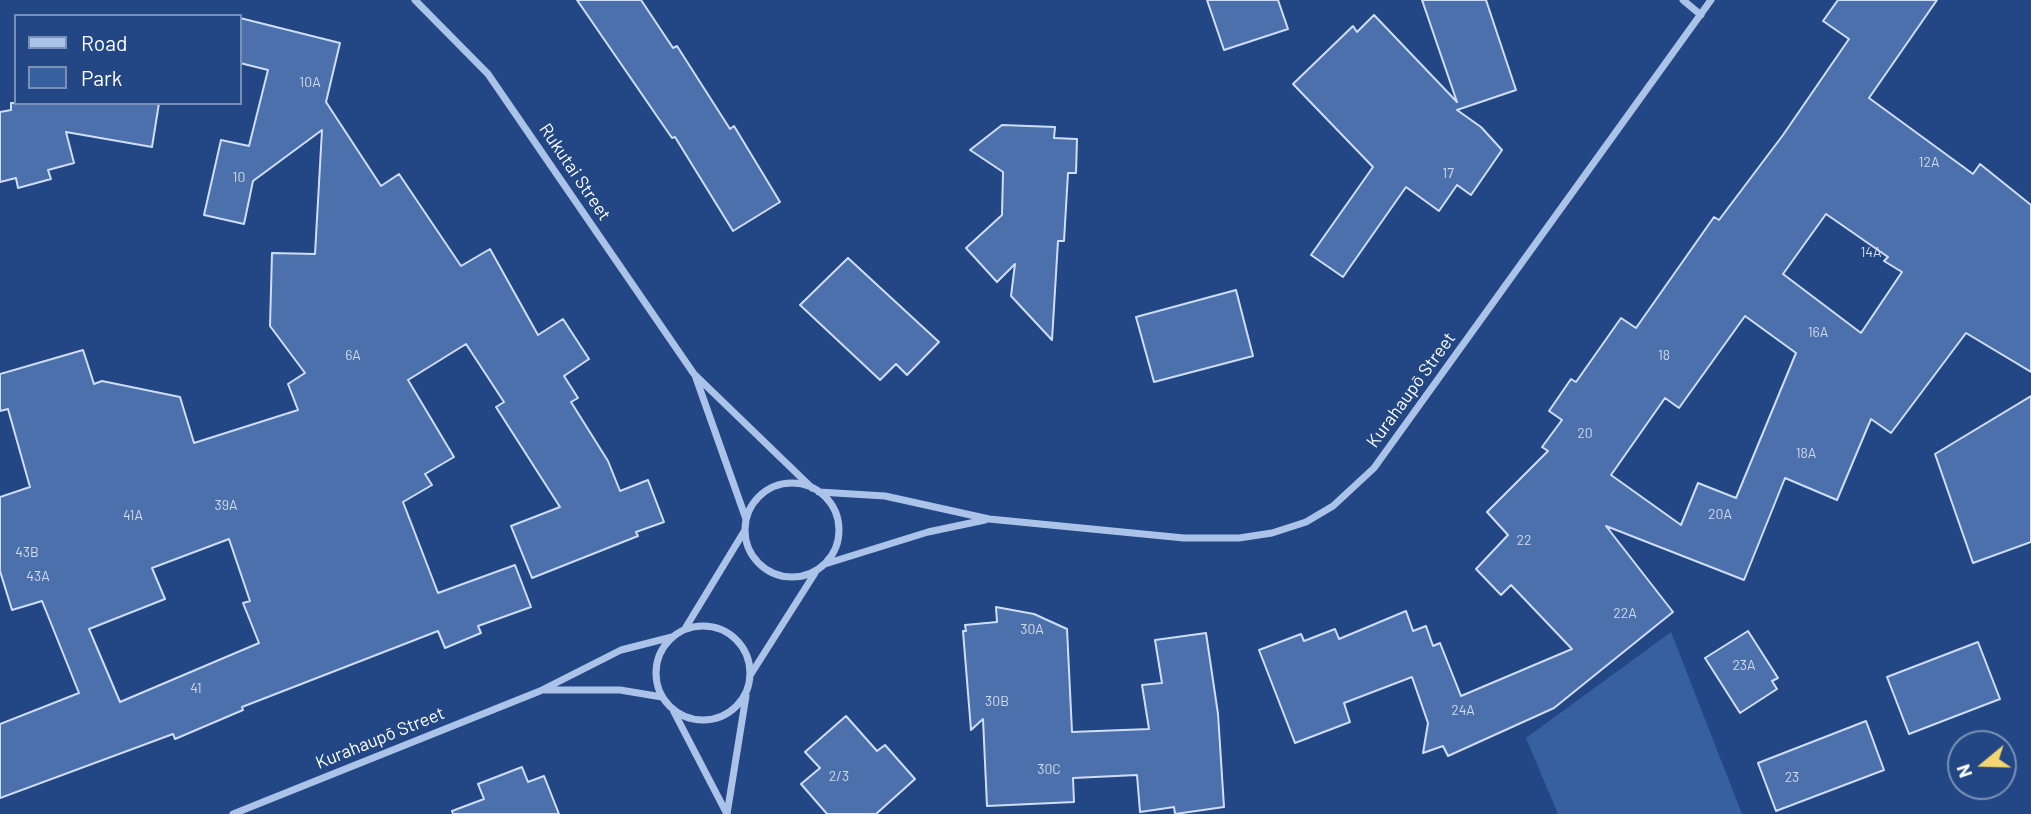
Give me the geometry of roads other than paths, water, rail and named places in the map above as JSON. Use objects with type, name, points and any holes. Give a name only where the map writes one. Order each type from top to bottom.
[{"type":"street","name":"Rukutai Street","points":[[415,0],[488,74],[694,374],[816,490]]},
{"type":"street","points":[[1683,0],[1701,15]]},
{"type":"street","name":"Kurahaupō Street","points":[[816,490],[885,496],[989,519],[1184,538],[1239,538],[1272,533],[1306,522],[1333,506],[1374,468],[1712,0]]},
{"type":"street","name":"Rukutai Street","points":[[694,374],[746,519]]},
{"type":"street","points":[[727,814],[751,674],[821,567],[838,541],[838,522],[832,505],[816,490],[794,483],[776,486],[754,502],[746,519],[745,529],[752,555],[773,573],[801,576],[821,567]]},
{"type":"street","name":"Kurahaupō Street","points":[[821,567],[928,532],[989,519]]},
{"type":"street","points":[[686,628],[745,529]]},
{"type":"street","points":[[727,814],[673,710],[662,697],[656,666],[661,650],[672,637],[686,628],[705,625],[730,634],[747,656],[751,674]]},
{"type":"street","name":"Kurahaupō Street","points":[[233,814],[540,691],[621,650],[672,637]]},
{"type":"street","name":"Kurahaupō Street","points":[[540,691],[620,690],[662,697]]},
{"type":"street","points":[[673,710],[697,720],[714,719],[737,706],[746,692]]}]
